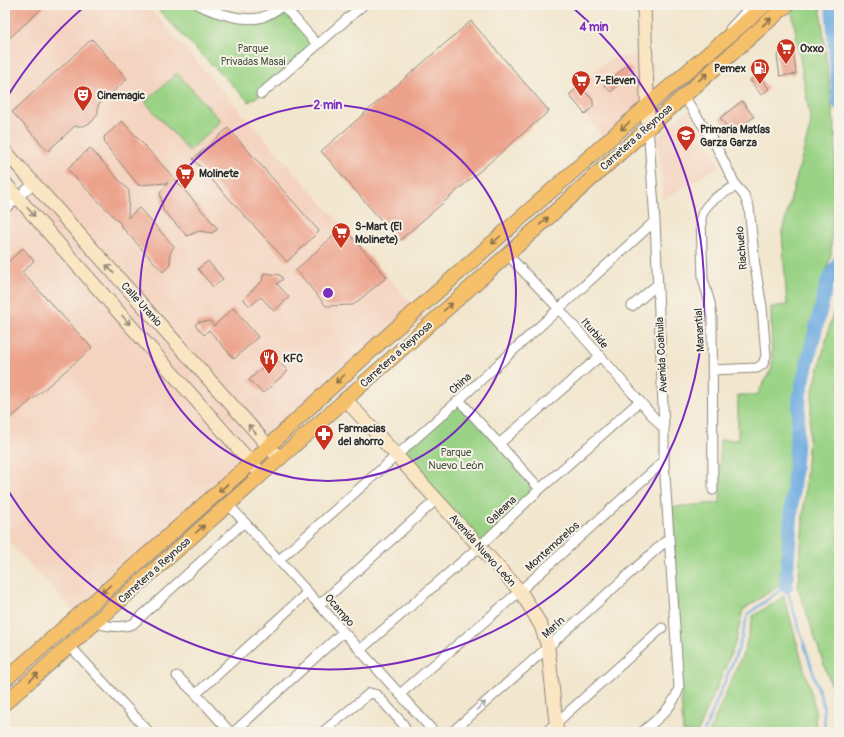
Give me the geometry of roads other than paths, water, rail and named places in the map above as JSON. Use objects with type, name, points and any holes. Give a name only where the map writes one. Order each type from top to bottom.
[{"type":"main road","name":"Carretera a Reynosa","points":[[5,680],[252,462],[384,339],[647,106],[765,5]]},
{"type":"main road","name":"Carretera a Reynosa","points":[[5,704],[648,126],[787,5]]},
{"type":"main road","points":[[298,419],[331,401],[345,399],[353,382],[373,358],[384,339]]},
{"type":"main road","points":[[151,574],[170,550],[172,543],[172,532]]},
{"type":"street","points":[[200,5],[212,7],[229,15],[244,18],[261,18],[284,5],[317,44]]},
{"type":"street","points":[[261,94],[363,5]]},
{"type":"street","name":"Avenida Coahuila","points":[[642,732],[662,715],[673,703],[679,688],[664,461],[658,284],[648,126],[644,5]]},
{"type":"street","points":[[722,42],[734,23],[752,5]]},
{"type":"street","name":"Riachuelo","points":[[683,95],[715,144],[736,186],[744,195],[749,207],[755,266],[762,307],[766,356],[763,364],[757,368],[713,370]]},
{"type":"street","name":"Calle Uranio","points":[[5,150],[279,458]]},
{"type":"street","name":"Calle Uranio","points":[[5,183],[261,474]]},
{"type":"street","points":[[5,209],[34,183]]},
{"type":"street","name":"Manantial","points":[[713,490],[712,318],[710,303],[703,279],[701,218],[702,212],[710,202],[736,186]]},
{"type":"street","name":"China","points":[[279,560],[459,400],[655,221]]},
{"type":"street","name":"Iturbide","points":[[507,254],[559,309],[599,357],[664,429]]},
{"type":"street","points":[[632,306],[658,284]]},
{"type":"street","points":[[499,444],[599,357]]},
{"type":"street","name":"Avenida Nuevo León","points":[[345,399],[520,591],[535,615],[548,647],[556,728]]},
{"type":"street","points":[[459,400],[540,489]]},
{"type":"street","name":"Galeana","points":[[360,650],[480,546],[540,489],[639,402]]},
{"type":"street","name":"Montemorelos","points":[[400,694],[520,591],[664,461]]},
{"type":"street","points":[[319,605],[437,499]]},
{"type":"street","name":"Ocampo","points":[[228,504],[434,732]]},
{"type":"street","points":[[96,622],[116,627],[133,624],[244,522]]},
{"type":"street","name":"Marín","points":[[452,732],[669,538]]},
{"type":"street","points":[[196,694],[308,592]]},
{"type":"street","points":[[546,732],[556,728],[662,628]]},
{"type":"street","points":[[234,732],[343,632]]},
{"type":"street","points":[[70,646],[149,732]]},
{"type":"street","points":[[177,676],[196,694],[230,732]]},
{"type":"street","points":[[323,732],[370,693],[377,695],[403,724],[404,732]]},
{"type":"waterway","points":[[832,5],[839,103]]},
{"type":"waterway","points":[[786,586],[800,393],[827,283],[839,262]]},
{"type":"waterway","points":[[704,732],[739,647],[748,614],[786,586],[823,704],[825,732]]},
{"type":"place","name":"Oxxo","points":[[786,65]]},
{"type":"place","name":"Pemex","points":[[760,85]]},
{"type":"place","name":"7-Eleven","points":[[581,97]]},
{"type":"place","name":"Cinemagic","points":[[83,112]]},
{"type":"place","name":"Primaria Matías Garza Garza","points":[[686,152]]},
{"type":"place","name":"Molinete","points":[[185,190]]},
{"type":"place","name":"S-Mart (El Molinete)","points":[[341,249]]},
{"type":"place","name":"KFC","points":[[269,375]]},
{"type":"place","name":"Farmacias del ahorro","points":[[324,451]]},
{"type":"park label","name":"Parque Privadas Masai","points":[[253,54]]},
{"type":"park label","name":"Parque Nuevo León","points":[[456,458]]}]
